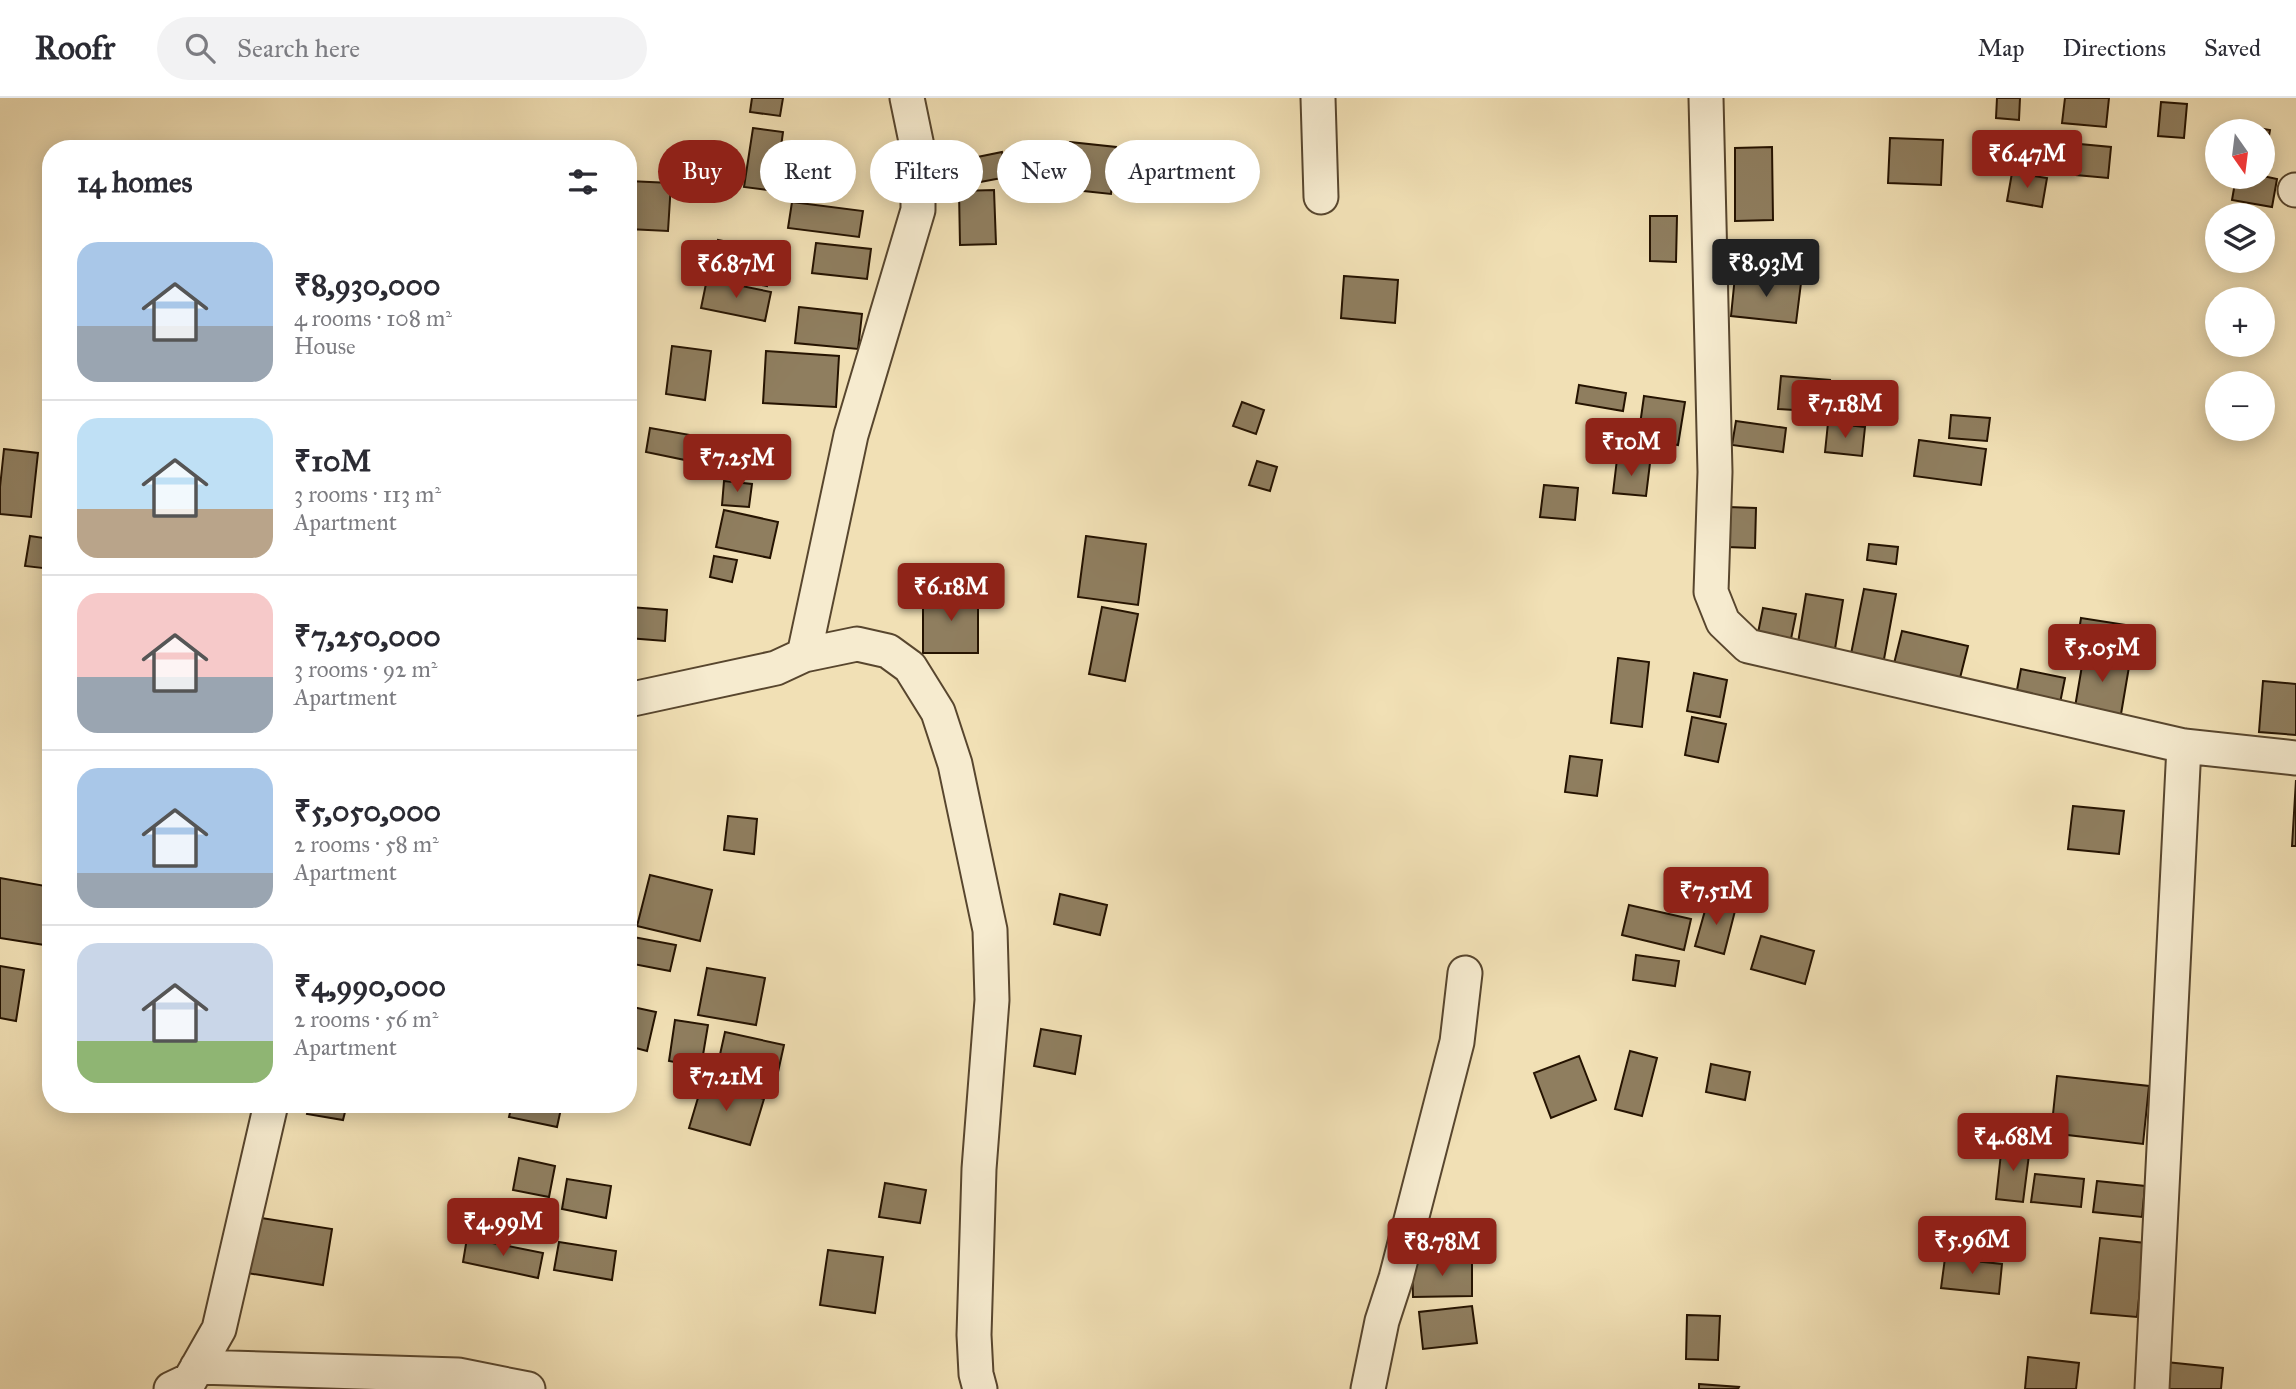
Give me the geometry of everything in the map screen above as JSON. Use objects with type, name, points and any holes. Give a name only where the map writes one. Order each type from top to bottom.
[{"type":"street","points":[[804,655],[851,435],[918,210],[918,151],[907,98]]},
{"type":"street","points":[[1318,98],[1321,197]]},
{"type":"street","points":[[1706,98],[1715,471],[1711,592],[1723,622],[1748,646],[2184,746],[2296,758]]},
{"type":"street","points":[[637,698],[776,668],[804,655],[857,644],[888,651],[910,667],[937,712],[955,764],[990,930],[992,1000],[979,1169],[974,1335],[976,1374],[980,1389]]},
{"type":"street","points":[[2152,1389],[2184,746]]},
{"type":"street","points":[[1368,1389],[1382,1321],[1396,1278],[1457,1042],[1465,973]]},
{"type":"street","points":[[171,1389],[190,1380],[219,1329],[269,1113]]},
{"type":"street","points":[[197,1367],[458,1375],[528,1389]]},
{"type":"building","points":[[752,98],[783,98],[780,116],[750,112]]},
{"type":"building","points":[[1997,98],[2020,98],[2019,120],[1996,118]]},
{"type":"building","points":[[2065,98],[2109,98],[2106,127],[2062,123]]},
{"type":"building","points":[[2161,102],[2187,104],[2184,138],[2158,136]]},
{"type":"building","points":[[753,128],[783,132],[782,140],[760,140],[760,189],[746,187]]},
{"type":"building","points":[[1890,138],[1943,140],[1941,185],[1888,183]]},
{"type":"building","points":[[2069,143],[2111,147],[2108,178],[2065,174]]},
{"type":"building","points":[[1091,144],[1105,146],[1105,193],[1091,192]]},
{"type":"building","points":[[1772,147],[1773,220],[1735,221],[1735,148]]},
{"type":"building","points":[[997,153],[997,179],[983,182],[983,156]]},
{"type":"building","points":[[2012,173],[2047,178],[2042,207],[2007,201]]},
{"type":"building","points":[[2277,179],[2273,203],[2232,200],[2234,189],[2275,189]]},
{"type":"building","points":[[637,181],[658,182],[658,203],[670,203],[668,231],[637,229]]},
{"type":"building","points":[[983,190],[994,190],[996,244],[960,245],[959,203],[983,203]]},
{"type":"building","points":[[792,203],[863,211],[859,237],[788,228]]},
{"type":"building","points":[[1650,216],[1677,216],[1676,262],[1650,261]]},
{"type":"building","points":[[718,240],[774,251],[767,286],[711,275]]},
{"type":"building","points":[[816,243],[871,249],[867,279],[812,273]]},
{"type":"building","points":[[1344,276],[1398,280],[1395,323],[1341,318]]},
{"type":"building","points":[[1735,276],[1801,283],[1796,323],[1731,316]]},
{"type":"building","points":[[707,279],[771,292],[765,321],[701,308]]},
{"type":"building","points":[[799,307],[862,314],[858,349],[795,343]]},
{"type":"building","points":[[672,346],[711,351],[705,400],[666,394]]},
{"type":"building","points":[[766,351],[839,356],[836,407],[763,403]]},
{"type":"building","points":[[1781,376],[1830,380],[1827,412],[1778,409]]},
{"type":"building","points":[[1579,385],[1626,393],[1623,411],[1576,403]]},
{"type":"building","points":[[1644,396],[1685,402],[1678,445],[1638,439]]},
{"type":"building","points":[[1242,402],[1264,410],[1256,434],[1233,426]]},
{"type":"building","points":[[1951,415],[1990,418],[1987,441],[1949,438]]},
{"type":"building","points":[[1736,421],[1786,428],[1783,452],[1732,445]]},
{"type":"building","points":[[1828,423],[1865,427],[1862,456],[1825,452]]},
{"type":"building","points":[[650,428],[690,435],[685,460],[646,452]]},
{"type":"building","points":[[1919,440],[1986,449],[1981,485],[1914,476]]},
{"type":"building","points":[[4,449],[38,453],[31,517],[0,514]]},
{"type":"building","points":[[1617,459],[1650,463],[1646,496],[1613,493]]},
{"type":"building","points":[[1257,461],[1277,467],[1270,491],[1249,485]]},
{"type":"building","points":[[724,481],[752,484],[749,507],[722,505]]},
{"type":"building","points":[[1544,485],[1578,488],[1575,520],[1540,517]]},
{"type":"building","points":[[1728,507],[1756,508],[1755,548],[1726,547]]},
{"type":"building","points":[[724,510],[778,522],[770,558],[716,547]]},
{"type":"building","points":[[30,536],[42,538],[42,568],[25,566]]},
{"type":"building","points":[[1086,536],[1146,544],[1138,605],[1078,597]]},
{"type":"building","points":[[1869,544],[1898,547],[1896,564],[1867,560]]},
{"type":"building","points":[[714,556],[737,560],[732,582],[710,577]]},
{"type":"building","points":[[1864,589],[1896,594],[1882,670],[1849,664]]},
{"type":"building","points":[[923,592],[978,592],[978,653],[923,653]]},
{"type":"building","points":[[1806,594],[1843,600],[1834,655],[1797,649]]},
{"type":"building","points":[[1102,607],[1138,614],[1125,681],[1089,674]]},
{"type":"building","points":[[637,608],[667,610],[665,641],[637,639]]},
{"type":"building","points":[[1763,608],[1796,614],[1790,644],[1757,638]]},
{"type":"building","points":[[2081,618],[2139,627],[2136,647],[2078,637]]},
{"type":"building","points":[[1902,631],[1968,646],[1957,690],[1891,676]]},
{"type":"building","points":[[2085,648],[2131,655],[2120,720],[2074,713]]},
{"type":"building","points":[[1618,658],[1649,662],[1642,727],[1611,723]]},
{"type":"building","points":[[2021,669],[2065,678],[2060,703],[2016,695]]},
{"type":"building","points":[[1694,673],[1727,680],[1720,717],[1687,711]]},
{"type":"building","points":[[2263,681],[2296,684],[2296,735],[2259,732]]},
{"type":"building","points":[[1692,717],[1726,724],[1718,762],[1685,755]]},
{"type":"building","points":[[1570,756],[1602,760],[1597,796],[1565,792]]},
{"type":"building","points":[[2296,780],[2296,846],[2292,846]]},
{"type":"building","points":[[2073,806],[2124,811],[2119,854],[2068,849]]},
{"type":"building","points":[[728,816],[757,819],[754,854],[724,850]]},
{"type":"building","points":[[650,875],[712,890],[700,941],[637,926]]},
{"type":"building","points":[[0,878],[42,885],[42,945],[0,938]]},
{"type":"building","points":[[1060,894],[1107,905],[1100,935],[1054,924]]},
{"type":"building","points":[[1708,900],[1736,907],[1724,954],[1695,946]]},
{"type":"building","points":[[1629,905],[1691,919],[1684,950],[1622,935]]},
{"type":"building","points":[[1761,936],[1814,951],[1805,984],[1751,969]]},
{"type":"building","points":[[637,938],[676,945],[670,971],[637,965]]},
{"type":"building","points":[[1636,955],[1679,961],[1675,986],[1633,980]]},
{"type":"building","points":[[0,966],[24,970],[16,1021],[0,1018]]},
{"type":"building","points":[[707,968],[765,978],[756,1025],[698,1015]]},
{"type":"building","points":[[637,1008],[656,1012],[647,1051],[637,1048]]},
{"type":"building","points":[[675,1020],[708,1025],[701,1067],[669,1061]]},
{"type":"building","points":[[1041,1029],[1081,1036],[1075,1074],[1034,1066]]},
{"type":"building","points":[[725,1032],[784,1045],[776,1081],[717,1068]]},
{"type":"building","points":[[1630,1051],[1657,1058],[1642,1116],[1615,1109]]},
{"type":"building","points":[[1579,1056],[1596,1100],[1551,1118],[1534,1073]]},
{"type":"building","points":[[1711,1064],[1750,1072],[1745,1100],[1706,1092]]},
{"type":"building","points":[[2057,1076],[2149,1086],[2143,1144],[2051,1133]]},
{"type":"building","points":[[703,1081],[764,1099],[750,1145],[689,1128]]},
{"type":"building","points":[[307,1113],[345,1113],[343,1120]]},
{"type":"building","points":[[510,1113],[560,1113],[557,1127],[509,1117]]},
{"type":"building","points":[[2002,1144],[2030,1147],[2023,1202],[1996,1199]]},
{"type":"building","points":[[519,1158],[555,1166],[549,1197],[513,1190]]},
{"type":"building","points":[[2035,1174],[2084,1179],[2081,1207],[2031,1202]]},
{"type":"building","points":[[567,1179],[611,1186],[606,1218],[562,1209]]},
{"type":"building","points":[[2097,1181],[2145,1186],[2142,1217],[2093,1212]]},
{"type":"building","points":[[885,1183],[926,1190],[920,1223],[879,1217]]},
{"type":"building","points":[[255,1217],[332,1229],[323,1285],[247,1273]]},
{"type":"building","points":[[467,1238],[543,1253],[538,1278],[463,1262]]},
{"type":"building","points":[[2100,1238],[2145,1243],[2137,1317],[2091,1313]]},
{"type":"building","points":[[559,1242],[616,1251],[612,1280],[554,1270]]},
{"type":"building","points":[[828,1250],[883,1257],[875,1313],[820,1305]]},
{"type":"building","points":[[1945,1258],[2002,1264],[1999,1294],[1941,1288]]},
{"type":"building","points":[[1472,1259],[1472,1296],[1413,1297],[1412,1260]]},
{"type":"building","points":[[1472,1306],[1477,1343],[1423,1349],[1419,1312]]},
{"type":"building","points":[[1687,1315],[1720,1316],[1718,1360],[1686,1359]]},
{"type":"building","points":[[2028,1357],[2079,1363],[2076,1389],[2025,1389]]},
{"type":"building","points":[[2166,1362],[2223,1368],[2221,1389],[2163,1389]]},
{"type":"building","points":[[1699,1384],[1739,1387],[1699,1389]]}]
